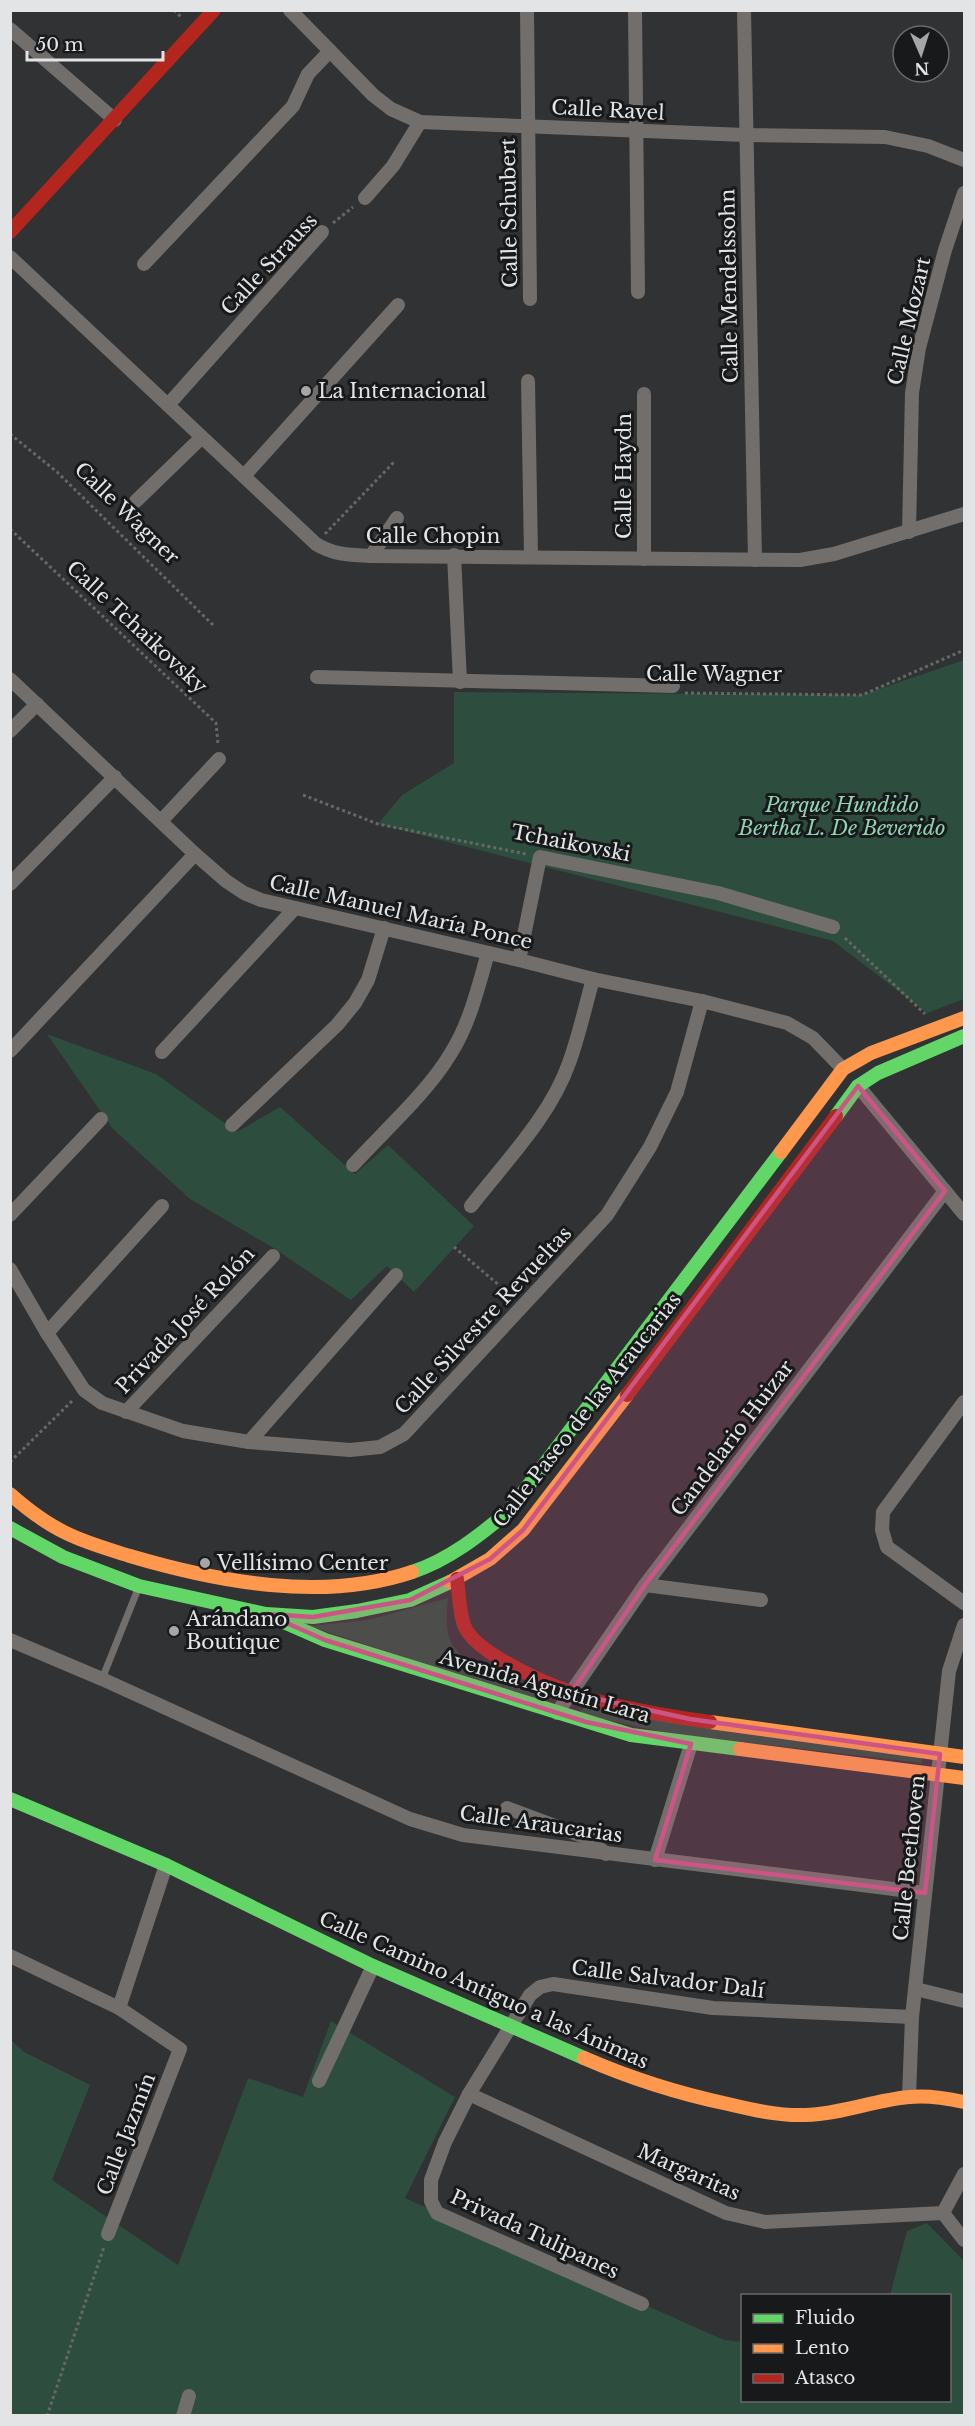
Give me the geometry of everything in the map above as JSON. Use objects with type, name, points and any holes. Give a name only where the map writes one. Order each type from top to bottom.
[{"type":"main road","points":[[13,226],[115,120],[214,10]]},
{"type":"main road","name":"Calle Paseo de las Araucarias","points":[[10,1494],[31,1512],[75,1538],[148,1562],[267,1584],[312,1587],[353,1584],[405,1575],[448,1556],[480,1535],[509,1511],[843,1069],[871,1053],[964,1018]]},
{"type":"main road","name":"Calle Paseo de las Araucarias","points":[[10,1528],[63,1557],[139,1586],[266,1614],[313,1617],[357,1611],[410,1600],[457,1578],[490,1559],[523,1530],[858,1086],[878,1072],[964,1038]]},
{"type":"main road","points":[[565,1437],[584,1452]]},
{"type":"main road","name":"Avenida Agustín Lara","points":[[457,1578],[464,1626],[483,1647],[505,1662],[571,1693],[598,1701],[690,1719],[964,1757]]},
{"type":"main road","name":"Avenida Agustín Lara","points":[[266,1614],[325,1640],[631,1735],[964,1778]]},
{"type":"main road","name":"Calle Camino Antiguo a las Ánimas","points":[[10,1799],[166,1865],[373,1966],[631,2079],[679,2094],[763,2112],[804,2115],[845,2111],[909,2097],[945,2098],[964,2102]]},
{"type":"street","name":"Calle Ravel","points":[[290,10],[373,95],[391,109],[420,122],[527,125],[635,132],[885,137],[928,146],[964,160]]},
{"type":"street","name":"Calle Schubert","points":[[527,10],[530,300]]},
{"type":"street","points":[[635,10],[638,292]]},
{"type":"street","name":"Calle Mendelssohn","points":[[744,10],[755,560]]},
{"type":"street","points":[[10,29],[115,120]]},
{"type":"street","points":[[144,264],[293,106],[308,74],[330,51]]},
{"type":"street","points":[[365,198],[393,166],[420,122]]},
{"type":"street","name":"Calle Mozart","points":[[909,532],[912,393],[919,348],[945,250],[964,194]]},
{"type":"street","name":"Calle Strauss","points":[[168,405],[322,232]]},
{"type":"street","name":"Calle Chopin","points":[[10,257],[201,438],[316,544],[329,552],[371,556],[800,560],[834,554],[964,514]]},
{"type":"street","points":[[244,476],[398,304]]},
{"type":"street","points":[[528,381],[531,556]]},
{"type":"street","name":"Calle Haydn","points":[[644,394],[644,559]]},
{"type":"street","points":[[136,501],[201,438]]},
{"type":"street","points":[[371,556],[397,518]]},
{"type":"street","points":[[454,555],[460,682]]},
{"type":"street","name":"Calle Wagner","points":[[317,677],[678,690]]},
{"type":"street","name":"Calle Manuel María Ponce","points":[[10,679],[162,820],[195,854],[244,893],[261,900],[593,979],[702,1001],[787,1023],[813,1038],[843,1069]]},
{"type":"street","points":[[10,731],[37,704]]},
{"type":"street","points":[[162,820],[219,759]]},
{"type":"street","points":[[10,884],[115,777]]},
{"type":"street","points":[[10,1051],[195,854]]},
{"type":"street","points":[[519,960],[540,857]]},
{"type":"street","name":"Tchaikovski","points":[[540,857],[718,893],[833,927]]},
{"type":"street","points":[[162,1052],[296,908]]},
{"type":"street","points":[[232,1125],[337,1025],[355,1003],[369,980],[384,928]]},
{"type":"street","points":[[353,1165],[433,1079],[451,1053],[467,1022],[488,953]]},
{"type":"street","points":[[471,1206],[537,1122],[555,1092],[569,1064],[593,979]]},
{"type":"street","name":"Calle Silvestre Revueltas","points":[[10,1269],[47,1333],[84,1390],[102,1403],[183,1431],[249,1442],[350,1450],[380,1447],[404,1434],[607,1215],[650,1147],[677,1092],[702,1001]]},
{"type":"street","points":[[858,1086],[964,1214]]},
{"type":"street","points":[[10,1215],[101,1119]]},
{"type":"street","name":"Candelario Huizar","points":[[557,1713],[645,1585],[945,1191]]},
{"type":"street","points":[[47,1333],[162,1206]]},
{"type":"street","name":"Privada José Rolón","points":[[126,1412],[273,1256]]},
{"type":"street","points":[[249,1442],[396,1275]]},
{"type":"street","points":[[964,1402],[883,1512],[882,1530],[887,1547],[964,1603]]},
{"type":"street","points":[[645,1585],[761,1600]]},
{"type":"street","name":"Calle Beethoven","points":[[909,2097],[912,2017],[949,1671],[964,1625]]},
{"type":"street","name":"Calle Araucarias","points":[[10,1640],[102,1679],[410,1819],[464,1836],[925,1893]]},
{"type":"street","points":[[655,1860],[691,1744]]},
{"type":"street","points":[[507,1808],[591,1839],[606,1854]]},
{"type":"street","points":[[10,1956],[119,2008],[166,1865]]},
{"type":"street","points":[[318,2081],[373,1966]]},
{"type":"street","name":"Calle Salvador Dalí","points":[[511,2026],[530,1995],[540,1987],[553,1984],[713,2008],[912,2017]]},
{"type":"street","points":[[916,1989],[964,2001]]},
{"type":"street","name":"Calle Jazmín","points":[[108,2234],[180,2049],[119,2008]]},
{"type":"street","name":"Privada Tulipanes","points":[[511,2026],[469,2094],[445,2142],[431,2180],[431,2201],[437,2213],[642,2304]]},
{"type":"street","name":"Margaritas","points":[[469,2094],[726,2213],[765,2222],[943,2213]]},
{"type":"street","points":[[964,2174],[943,2213],[964,2240]]},
{"type":"street","points":[[183,2415],[189,2396]]},
{"type":"lane","points":[[102,1679],[139,1586]]},
{"type":"path","name":"Calle Strauss","points":[[322,232],[365,198]]},
{"type":"path","name":"Calle Wagner","points":[[10,434],[57,472],[213,625]]},
{"type":"path","points":[[316,544],[394,462]]},
{"type":"path","name":"Calle Tchaikovsky","points":[[10,529],[216,723],[219,759]]},
{"type":"path","name":"Calle Wagner","points":[[678,690],[862,695],[964,650]]},
{"type":"path","name":"Tchaikovski","points":[[303,795],[378,824],[540,857]]},
{"type":"path","points":[[833,927],[939,1027]]},
{"type":"path","points":[[454,1247],[523,1306]]},
{"type":"path","points":[[10,1462],[84,1390]]},
{"type":"path","points":[[47,2415],[108,2234]]},
{"type":"highlighted area","points":[[858,1086],[945,1191],[645,1585],[571,1693],[690,1719],[940,1754],[925,1893],[655,1860],[691,1744],[586,1722],[325,1640],[266,1614],[313,1617],[410,1600],[490,1559],[523,1530]]},
{"type":"green space","name":"Parque Hundido Bertha L. De Beverido","points":[[964,660],[964,999],[927,1013],[833,941],[378,824],[402,795],[454,763],[454,692],[862,695]]},
{"type":"green space","points":[[47,1034],[156,1074],[237,1132],[280,1107],[355,1174],[388,1145],[474,1226],[414,1292],[387,1266],[351,1300],[272,1247],[190,1199],[112,1128]]},
{"type":"green space","points":[[448,1598],[447,1630],[456,1650],[466,1659],[493,1674],[548,1694],[544,1703],[310,1626],[368,1620]]},
{"type":"green space","points":[[586,1703],[921,1750],[922,1763],[673,1734],[579,1714]]},
{"type":"green space","points":[[331,2021],[455,2097],[405,2198],[724,2340],[741,2342],[741,2402],[951,2402],[951,2294],[890,2294],[907,2231],[927,2223],[964,2261],[964,2415],[11,2415],[10,2039],[24,2052],[90,2085],[52,2180],[178,2265],[248,2078],[303,2097]]},
{"type":"traffic: fast","points":[[836,1116],[858,1086],[878,1073],[964,1036]]},
{"type":"traffic: fast","points":[[412,1572],[451,1554],[509,1511],[781,1152]]},
{"type":"traffic: fast","points":[[10,1528],[63,1557],[139,1586],[266,1614],[313,1617],[357,1611],[410,1600],[450,1582]]},
{"type":"traffic: fast","points":[[277,1619],[325,1640],[631,1735],[740,1749]]},
{"type":"traffic: fast","points":[[10,1799],[166,1865],[373,1966],[584,2058]]},
{"type":"traffic: slow","points":[[781,1152],[843,1069],[871,1053],[964,1018]]},
{"type":"traffic: slow","points":[[450,1582],[490,1559],[523,1530],[627,1395]]},
{"type":"traffic: slow","points":[[10,1494],[44,1520],[74,1537],[130,1556],[199,1574],[271,1585],[307,1587],[343,1586],[378,1581],[412,1572]]},
{"type":"traffic: slow","points":[[710,1722],[964,1757]]},
{"type":"traffic: slow","points":[[740,1749],[964,1778]]},
{"type":"traffic: slow","points":[[584,2058],[672,2090],[776,2114],[819,2114],[916,2096],[964,2102]]},
{"type":"traffic: jam","points":[[10,232],[214,10]]},
{"type":"traffic: jam","points":[[627,1395],[836,1116]]},
{"type":"traffic: jam","points":[[457,1579],[464,1625],[472,1637],[503,1661],[544,1682],[583,1697],[654,1713],[710,1722]]},
{"type":"place","name":"La Internacional","points":[[306,391]]},
{"type":"place","name":"Vellísimo Center","points":[[205,1563]]},
{"type":"place","name":"Arándano Boutique","points":[[174,1631]]}]
